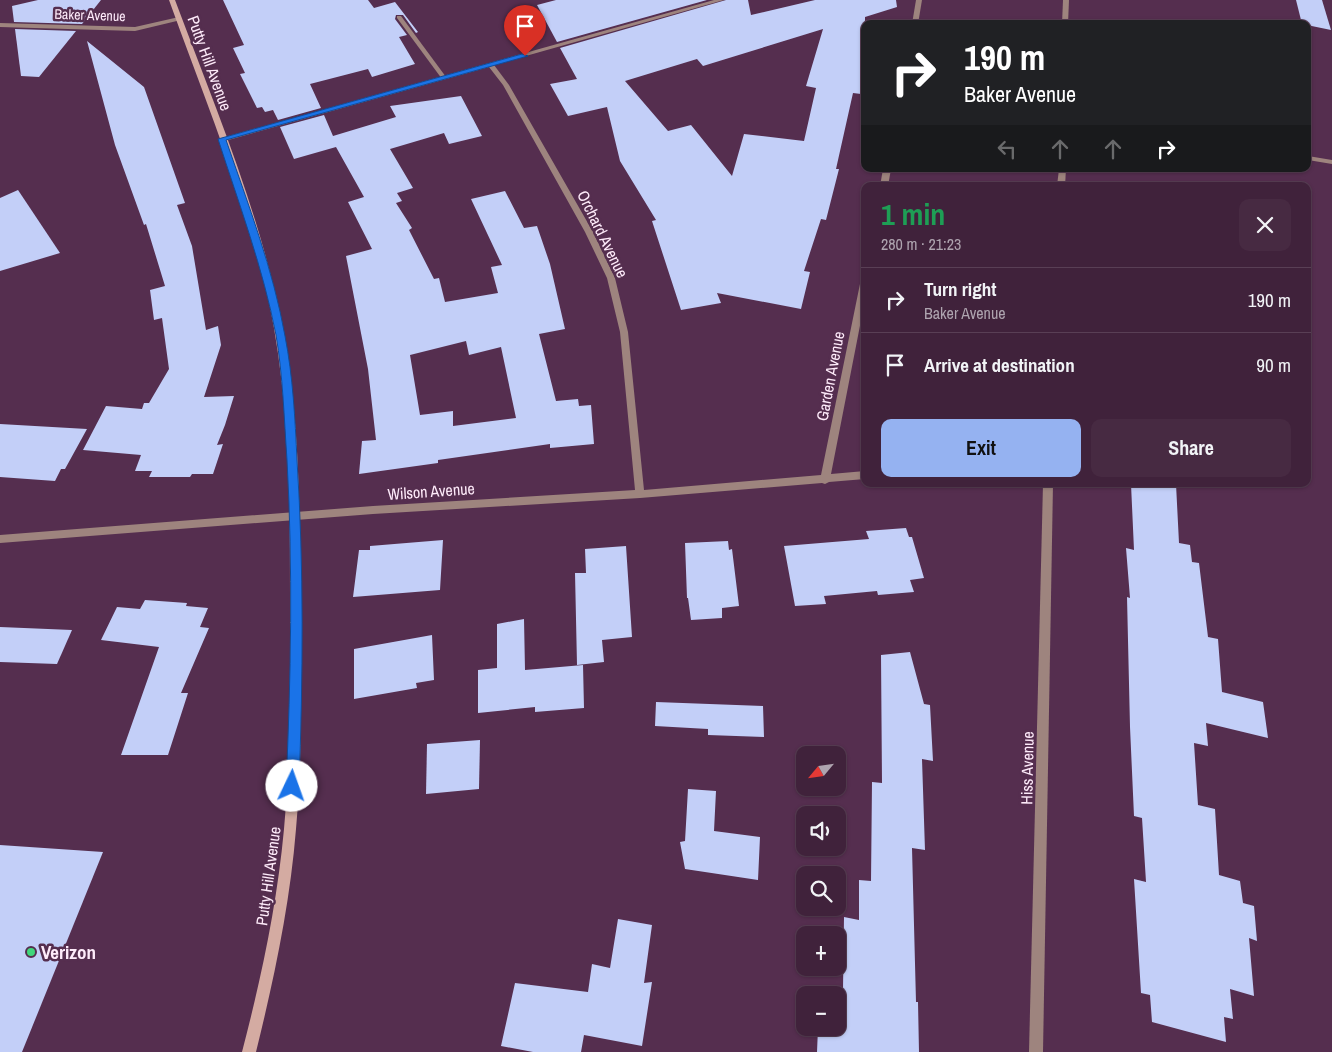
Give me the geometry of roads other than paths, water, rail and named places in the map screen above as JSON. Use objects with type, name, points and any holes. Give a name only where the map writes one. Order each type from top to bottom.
[{"type":"main road","name":"Putty Hill Avenue","points":[[172,0],[259,248],[280,335],[291,428],[295,517],[295,716],[289,830],[272,953],[249,1052]]},
{"type":"street","points":[[222,139],[721,0]]},
{"type":"street","points":[[916,20],[919,0]]},
{"type":"street","points":[[1066,0],[1066,20]]},
{"type":"street","points":[[398,17],[444,78]]},
{"type":"street","name":"Baker Avenue","points":[[0,25],[135,29],[179,20]]},
{"type":"street","name":"Orchard Avenue","points":[[491,65],[506,85],[589,232],[611,278],[624,332],[640,494]]},
{"type":"street","points":[[1311,158],[1332,162]]},
{"type":"street","name":"Garden Avenue","points":[[825,480],[861,299]]},
{"type":"street","name":"Wilson Avenue","points":[[0,540],[462,504],[640,494],[861,476]]},
{"type":"street","name":"Hiss Avenue","points":[[1036,1052],[1048,487]]},
{"type":"place","name":"Verizon","points":[[31,952]]}]
